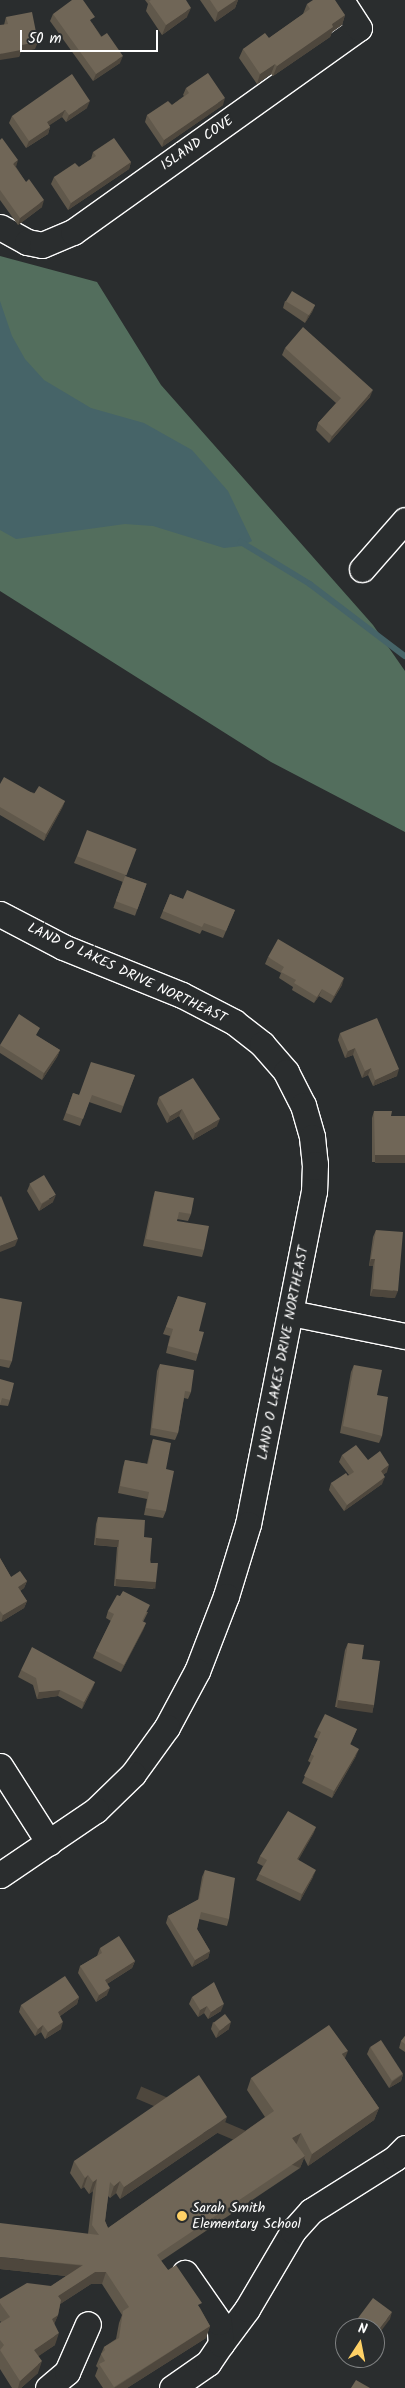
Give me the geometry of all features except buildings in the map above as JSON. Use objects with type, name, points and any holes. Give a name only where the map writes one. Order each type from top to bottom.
[{"type":"street","name":"ISLAND COVE","points":[[0,227],[27,242],[42,245],[73,232],[359,28],[341,0]]},
{"type":"street","points":[[362,569],[405,520]]},
{"type":"street","name":"LAND O LAKES DRIVE NORTHEAST","points":[[0,914],[63,947],[182,995],[234,1022],[262,1044],[286,1072],[303,1104],[312,1137],[315,1164],[314,1191],[248,1524],[226,1596],[196,1671],[167,1727],[133,1774],[96,1810],[50,1843],[0,1875]]},
{"type":"street","points":[[291,1313],[405,1336]]},
{"type":"street","points":[[0,1766],[50,1843]]},
{"type":"street","points":[[172,2388],[208,2363],[247,2309],[293,2231],[305,2218],[395,2158],[405,2148]]},
{"type":"street","points":[[185,2273],[219,2322],[221,2344]]},
{"type":"street","points":[[48,2388],[66,2372],[88,2324]]},
{"type":"green space","points":[[0,256],[97,282],[161,385],[373,625],[405,671],[405,832],[271,762],[0,591]]},
{"type":"water","points":[[0,301],[12,336],[25,359],[44,380],[91,408],[144,423],[192,450],[228,491],[252,541],[242,546],[224,548],[153,526],[125,524],[16,539],[0,530]]},
{"type":"waterway","points":[[241,542],[310,584],[405,656]]},
{"type":"place","name":"Sarah Smith Elementary School","points":[[182,2216]]}]
